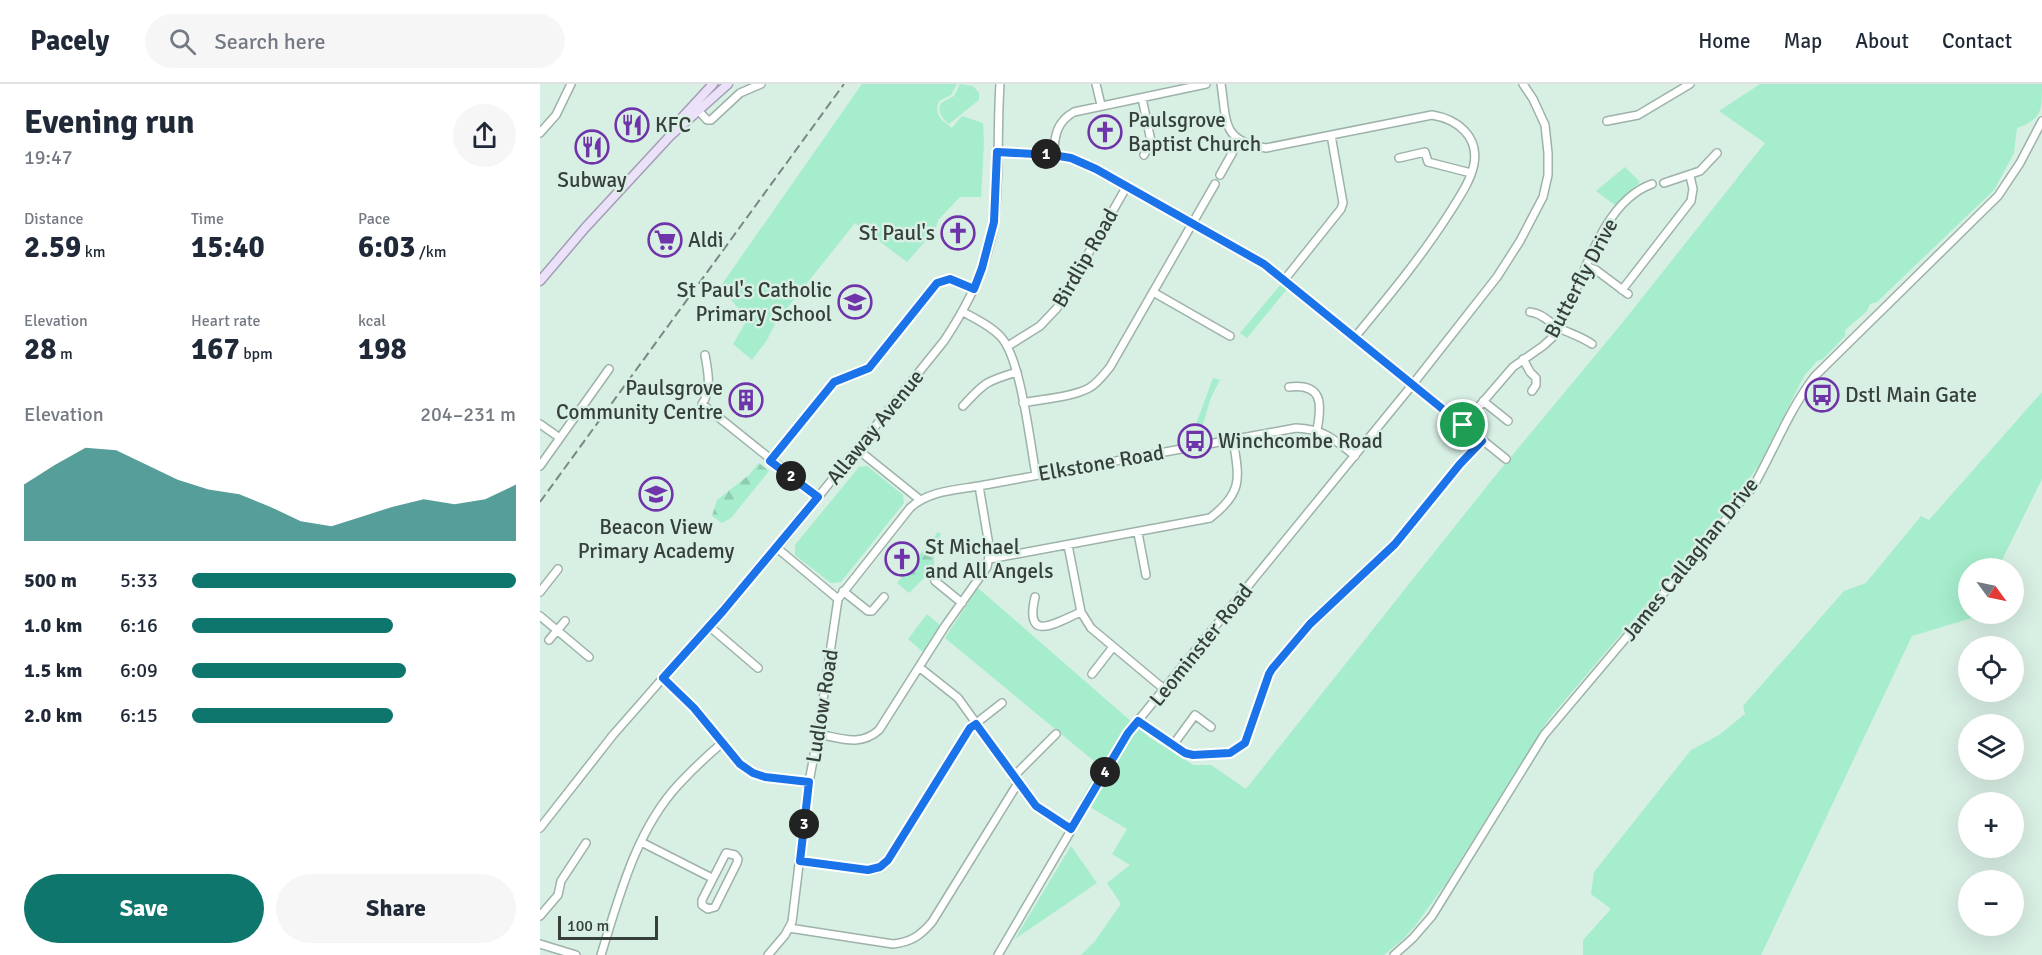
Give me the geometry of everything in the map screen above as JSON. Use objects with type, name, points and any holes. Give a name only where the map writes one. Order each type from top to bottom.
[{"type":"main road","points":[[694,108],[713,84]]},
{"type":"main road","points":[[540,281],[585,228],[670,136],[677,123],[728,84]]},
{"type":"street","points":[[540,133],[559,110],[571,84]]},
{"type":"street","points":[[706,84],[694,108],[707,120],[711,120],[740,93],[761,84]]},
{"type":"street","name":"Allaway Avenue","points":[[540,828],[568,790],[663,678],[777,549],[944,341],[963,312],[982,268],[994,222],[1000,84]]},
{"type":"street","points":[[1096,84],[1101,105]]},
{"type":"street","points":[[1053,155],[1056,130],[1066,116],[1074,112],[1206,84]]},
{"type":"street","points":[[1221,84],[1228,129],[1239,141],[1252,146],[1266,148],[1432,115],[1448,118],[1461,126],[1470,138],[1474,163],[1459,198],[1440,228],[1355,337]]},
{"type":"street","name":"Leominster Road","points":[[998,955],[1128,733],[1413,384],[1497,277],[1526,231],[1543,197],[1548,175],[1548,153],[1545,125],[1523,84]]},
{"type":"street","points":[[1607,121],[1638,115],[1690,84]]},
{"type":"street","points":[[1142,98],[1151,141],[1143,155]]},
{"type":"street","name":"James Callaghan Drive","points":[[1394,955],[1432,916],[1550,727],[1753,487],[1794,406],[1815,376],[1992,202],[2014,173],[2042,121]]},
{"type":"street","points":[[1285,279],[1341,209],[1343,203],[1331,135]]},
{"type":"street","points":[[1220,175],[1239,141]]},
{"type":"street","points":[[997,152],[1071,158],[1096,169],[1264,264],[1506,459]]},
{"type":"street","points":[[1399,158],[1425,152],[1428,162],[1471,173]]},
{"type":"street","points":[[1664,183],[1700,171],[1717,153]]},
{"type":"street","points":[[1586,266],[1596,270],[1625,292],[1691,201],[1693,189],[1690,176]]},
{"type":"street","points":[[1023,403],[1078,392],[1089,388],[1099,380],[1110,367],[1215,184]]},
{"type":"street","name":"Butterfly Drive","points":[[1463,425],[1513,367],[1554,336],[1604,230],[1620,207],[1642,188],[1652,184]]},
{"type":"street","name":"Birdlip Road","points":[[1008,346],[1040,326],[1058,308],[1126,186]]},
{"type":"street","points":[[770,461],[834,382],[869,368],[937,283],[950,279],[974,289]]},
{"type":"street","points":[[1153,292],[1230,336]]},
{"type":"street","points":[[963,312],[990,327],[1008,346],[1014,358],[1036,475]]},
{"type":"street","points":[[1530,312],[1537,313],[1558,328],[1581,336],[1592,344]]},
{"type":"street","points":[[705,355],[709,386],[702,404],[770,461],[818,497]]},
{"type":"street","points":[[1523,359],[1536,378],[1532,391]]},
{"type":"street","points":[[540,466],[609,369]]},
{"type":"street","points":[[963,406],[983,384],[991,379],[1017,372]]},
{"type":"street","points":[[1289,387],[1301,385],[1310,388],[1316,394],[1321,405],[1317,430],[1355,456]]},
{"type":"street","points":[[1483,401],[1508,421]]},
{"type":"street","points":[[540,424],[560,438]]},
{"type":"street","name":"Elkstone Road","points":[[919,499],[1036,475],[1296,428],[1317,430]]},
{"type":"street","points":[[990,559],[1210,518],[1224,507],[1234,492],[1238,477],[1233,439]]},
{"type":"street","points":[[1138,721],[1185,753],[1230,753],[1245,743],[1272,669],[1310,624],[1395,544],[1460,464],[1482,441]]},
{"type":"street","points":[[777,549],[838,598],[919,499],[857,449]]},
{"type":"street","points":[[818,734],[857,741],[879,730],[987,567],[990,551],[979,486]]},
{"type":"street","points":[[1138,533],[1146,575]]},
{"type":"street","points":[[1068,545],[1081,612],[1092,628],[1164,689]]},
{"type":"street","points":[[540,592],[558,569]]},
{"type":"street","points":[[942,573],[935,581],[962,603]]},
{"type":"street","points":[[843,591],[868,611],[872,611],[884,597]]},
{"type":"street","points":[[1035,597],[1032,614],[1039,627],[1046,627],[1081,612]]},
{"type":"street","name":"Ludlow Road","points":[[768,955],[792,922],[809,782],[838,598]]},
{"type":"street","points":[[540,616],[589,657]]},
{"type":"street","points":[[549,640],[565,621]]},
{"type":"street","points":[[710,627],[758,668]]},
{"type":"street","points":[[1092,674],[1113,647]]},
{"type":"street","points":[[919,667],[958,698],[1036,806],[1071,829]]},
{"type":"street","points":[[663,678],[694,708],[740,764],[753,773],[765,777],[809,782]]},
{"type":"street","points":[[800,861],[868,870],[880,867],[888,860],[970,728],[1002,703]]},
{"type":"street","points":[[1173,745],[1195,715],[1211,727]]},
{"type":"street","points":[[789,928],[892,944],[914,939],[932,922],[1016,780],[1056,734]]},
{"type":"street","points":[[601,955],[628,869],[641,842],[662,806],[678,785],[722,743]]},
{"type":"street","points":[[641,842],[712,878]]},
{"type":"street","points":[[540,916],[558,895],[561,881],[586,843]]},
{"type":"street","points":[[726,853],[735,855],[738,859],[737,863],[715,907],[711,910],[702,905],[702,900],[712,878],[726,853]]},
{"type":"street","points":[[543,955],[543,945],[576,955]]},
{"type":"green space","points":[[862,84],[957,84],[951,95],[939,101],[937,110],[942,120],[952,128],[962,116],[983,123],[981,197],[960,197],[939,219],[934,231],[907,262],[855,223],[776,322],[767,340],[752,360],[733,344],[747,320],[720,287]]},
{"type":"green space","points":[[960,84],[973,86],[979,93],[979,100],[949,124],[941,115],[940,106],[941,103],[954,96]]},
{"type":"green space","points":[[1760,84],[2042,84],[2042,101],[2036,117],[2017,128],[2014,153],[1994,190],[1877,302],[1870,304],[1867,311],[1845,330],[1845,336],[1804,376],[1759,465],[1722,515],[1548,720],[1446,883],[1403,939],[1384,955],[1081,955],[1095,941],[1121,904],[1107,883],[1130,865],[1112,854],[1127,829],[1080,801],[1100,766],[945,638],[978,588],[1149,737],[1193,765],[1211,765],[1246,789],[1491,481],[1623,322],[1765,143],[1719,111]]},
{"type":"green space","points":[[1625,167],[1640,182],[1616,206],[1596,191]]},
{"type":"green space","points":[[1281,284],[1287,289],[1247,338],[1240,333]]},
{"type":"green space","points":[[1213,378],[1220,380],[1211,397],[1199,438],[1191,438]]},
{"type":"green space","points":[[2042,392],[2042,479],[2003,558],[1958,558],[1958,622],[1912,636],[1761,955],[1583,955],[1583,940],[1611,909],[1591,894],[1594,872],[1691,750],[1719,735],[1745,714],[1743,706],[1844,591],[1866,583],[1921,516],[1929,520]]},
{"type":"green space","points":[[759,463],[769,471],[731,518],[722,523],[712,516],[717,500],[749,475]]},
{"type":"green space","points":[[867,466],[903,495],[904,503],[841,582],[831,583],[795,555],[795,545],[859,467]]},
{"type":"green space","points":[[938,532],[941,534],[934,550],[934,568],[909,593],[897,583]]},
{"type":"green space","points":[[927,614],[940,625],[923,652],[908,639]]},
{"type":"green space","points":[[1071,846],[1097,883],[1015,939]]},
{"type":"railway","points":[[540,502],[844,84]]},
{"type":"place","name":"KFC","points":[[632,125]]},
{"type":"place","name":"Paulsgrove Baptist Church","points":[[1105,132]]},
{"type":"place","name":"Subway","points":[[592,147]]},
{"type":"place","name":"St Paul's","points":[[958,233]]},
{"type":"place","name":"Aldi","points":[[665,240]]},
{"type":"place","name":"St Paul's Catholic Primary School","points":[[855,302]]},
{"type":"place","name":"Dstl Main Gate","points":[[1822,395]]},
{"type":"place","name":"Paulsgrove Community Centre","points":[[746,400]]},
{"type":"place","name":"Winchcombe Road","points":[[1195,441]]},
{"type":"place","name":"Beacon View Primary Academy","points":[[656,494]]},
{"type":"place","name":"St Michael and All Angels","points":[[902,559]]},
{"type":"route","points":[[997,152],[1071,158],[1096,169],[1264,264],[1463,425],[1482,441],[1460,464],[1395,544],[1300,634],[1272,669],[1245,743],[1238,750],[1230,753],[1193,755],[1185,753],[1138,721],[1128,733],[1071,829],[1036,806],[976,724],[970,728],[888,860],[880,867],[868,870],[800,861],[809,782],[765,777],[753,773],[740,764],[694,708],[663,678],[777,549],[818,497],[770,461],[834,382],[869,368],[937,283],[950,279],[974,289],[994,222],[997,152]]}]
